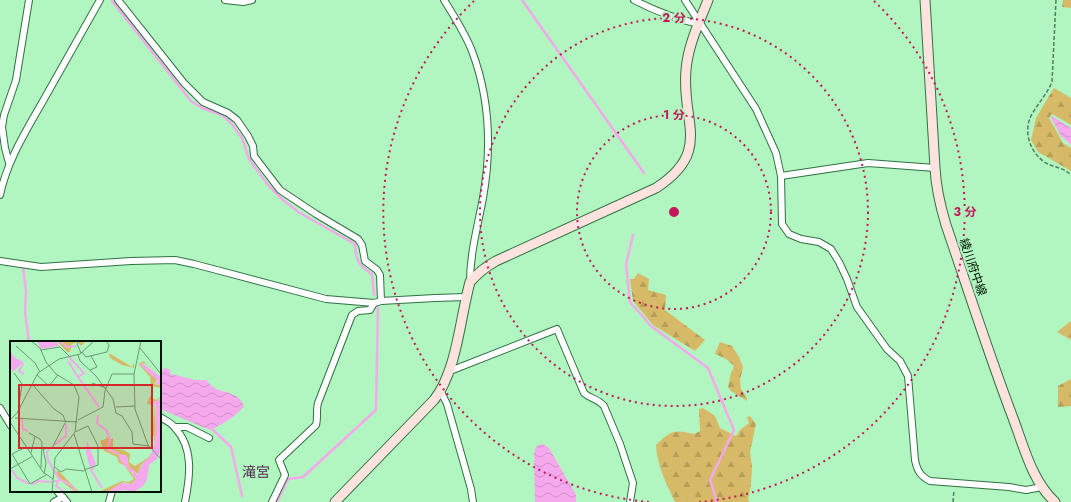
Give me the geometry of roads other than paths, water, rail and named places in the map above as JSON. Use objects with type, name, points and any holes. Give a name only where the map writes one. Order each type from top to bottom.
[{"type":"street","points":[[9,163],[2,127],[4,115],[16,80],[29,0]]},
{"type":"street","points":[[0,195],[9,163],[100,0]]},
{"type":"street","points":[[118,0],[184,83],[202,102],[228,113],[237,120],[253,146],[254,156],[280,190],[358,239],[362,245],[365,261],[377,270],[380,275],[381,301]]},
{"type":"street","points":[[224,0],[242,2],[252,0]]},
{"type":"street","points":[[335,502],[441,392],[450,371],[470,282],[473,250],[483,197],[488,157],[488,123],[484,92],[472,50],[444,0]]},
{"type":"street","points":[[634,0],[656,11],[699,24]]},
{"type":"street","points":[[684,0],[756,109],[776,153],[781,176],[782,224],[789,234],[801,239],[818,242],[831,249],[844,273],[857,307],[888,349],[900,361],[908,376],[915,460],[918,471],[924,478],[930,481],[1009,487],[1026,490],[1042,487]]},
{"type":"street","points":[[470,282],[486,266],[656,188],[676,172],[683,163],[690,146],[690,126],[686,91],[688,57],[708,0]]},
{"type":"street","name":"綾川府中線","points":[[925,0],[937,191],[946,225],[1003,392],[1036,478],[1046,494],[1055,502]]},
{"type":"street","points":[[781,176],[868,163],[935,168]]},
{"type":"street","points":[[0,261],[41,267],[131,261],[175,260],[326,299],[374,303],[381,301],[466,297]]},
{"type":"street","points":[[272,502],[285,475],[279,460],[316,425],[318,420],[316,409],[352,315],[358,311],[370,310],[374,303]]},
{"type":"street","points":[[450,371],[557,329],[584,393],[586,396],[600,401],[604,406],[620,444],[633,483],[630,502]]},
{"type":"street","points":[[441,392],[447,404],[471,489],[473,502]]},
{"type":"street","points":[[0,408],[10,424]]},
{"type":"street","points":[[161,418],[175,427],[183,438],[190,458],[185,502]]},
{"type":"street","points":[[175,427],[187,427],[208,438]]},
{"type":"street","points":[[58,492],[65,500]]},
{"type":"street","points":[[109,502],[112,492]]},
{"type":"street","points":[[54,502],[65,500]]},
{"type":"water","points":[[1052,116],[1071,128],[1071,145],[1061,136],[1051,118]]},
{"type":"water","points":[[164,368],[169,369],[171,374],[195,380],[206,380],[216,389],[239,398],[244,406],[238,413],[219,426],[210,430],[161,409],[161,372]]},
{"type":"water","points":[[540,444],[549,448],[576,495],[576,502],[535,502],[534,453],[536,447]]},
{"type":"waterway","points":[[522,0],[644,173]]},
{"type":"waterway","points":[[112,1],[191,101],[202,108],[222,115],[231,123],[242,138],[249,159],[268,185],[283,200],[300,213],[355,244],[359,262],[372,274],[374,295]]},
{"type":"waterway","points":[[633,235],[626,264],[630,302],[651,326],[708,368],[734,430],[710,480],[717,502]]},
{"type":"waterway","points":[[20,267],[23,267],[26,291],[25,312],[29,341]]},
{"type":"waterway","points":[[277,502],[288,479],[303,477],[376,410],[378,307]]},
{"type":"waterway","points":[[211,428],[231,447],[242,496]]},
{"type":"district","name":"滝宮","points":[[256,472]]}]
